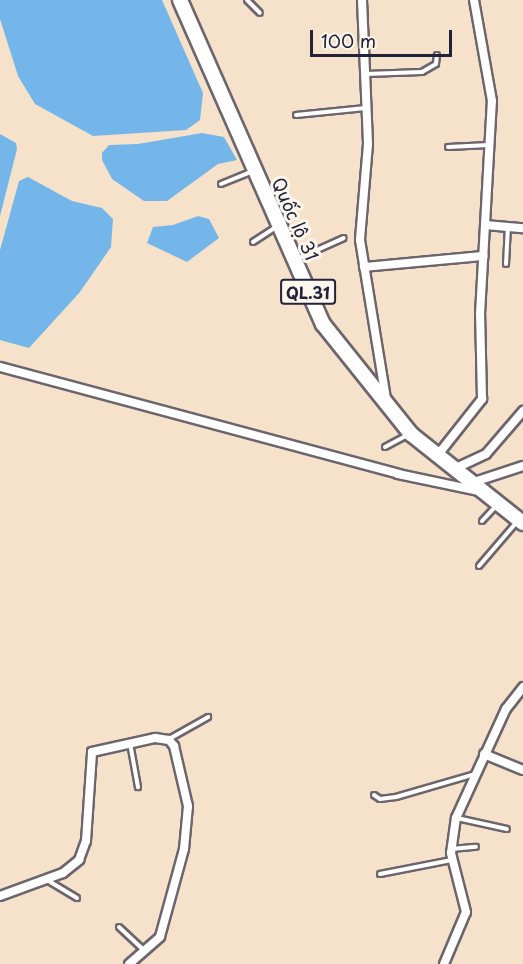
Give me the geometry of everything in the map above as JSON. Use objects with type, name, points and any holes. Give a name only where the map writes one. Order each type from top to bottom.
[{"type":"highway","name":"Quốc lộ 31","points":[[180,0],[323,324],[411,434],[475,487],[521,521]]},
{"type":"street","points":[[362,0],[368,144],[360,240],[387,405]]},
{"type":"street","points":[[437,456],[482,399],[483,256],[491,93],[474,0]]},
{"type":"street","points":[[485,225],[523,228]]},
{"type":"street","points":[[364,267],[483,256]]},
{"type":"street","points":[[0,367],[398,474],[475,487],[523,466]]},
{"type":"street","points":[[454,469],[486,454],[523,411]]},
{"type":"street","points":[[444,964],[466,912],[450,849],[456,818],[506,709],[523,687]]},
{"type":"street","points":[[0,896],[46,880],[72,867],[83,853],[92,752],[130,742],[169,740],[174,746],[188,806],[184,849],[165,926],[146,952],[129,964]]},
{"type":"street","points":[[484,754],[523,770]]},
{"type":"lane","points":[[247,0],[260,13]]},
{"type":"lane","points":[[365,74],[422,72],[435,64],[437,55]]},
{"type":"lane","points":[[296,115],[366,108]]},
{"type":"lane","points":[[448,147],[490,145]]},
{"type":"lane","points":[[221,184],[254,171]]},
{"type":"lane","points":[[253,242],[278,226]]},
{"type":"lane","points":[[506,264],[508,227]]},
{"type":"lane","points":[[294,261],[344,238]]},
{"type":"lane","points":[[385,447],[411,434]]},
{"type":"lane","points":[[482,521],[498,504]]},
{"type":"lane","points":[[479,566],[521,521]]},
{"type":"lane","points":[[169,740],[208,717]]},
{"type":"lane","points":[[130,742],[138,787]]},
{"type":"lane","points":[[374,795],[380,799],[396,797],[475,774]]},
{"type":"lane","points":[[456,818],[507,829]]},
{"type":"lane","points":[[450,849],[476,847]]},
{"type":"lane","points":[[380,874],[452,860]]},
{"type":"lane","points":[[46,880],[77,898]]},
{"type":"lane","points":[[119,927],[146,952]]},
{"type":"water","points":[[0,0],[162,0],[203,93],[200,120],[186,130],[93,136],[35,104],[18,76],[0,19]]},
{"type":"water","points":[[202,133],[224,137],[237,160],[218,164],[167,201],[144,201],[112,179],[102,160],[102,153],[109,145],[138,144]]},
{"type":"water","points":[[0,134],[16,143],[17,149],[0,216]]},
{"type":"water","points":[[28,177],[72,201],[102,208],[113,219],[111,247],[80,292],[29,348],[0,340],[0,250],[19,181]]},
{"type":"water","points":[[198,216],[209,219],[219,238],[187,262],[147,243],[153,227],[173,225]]}]
